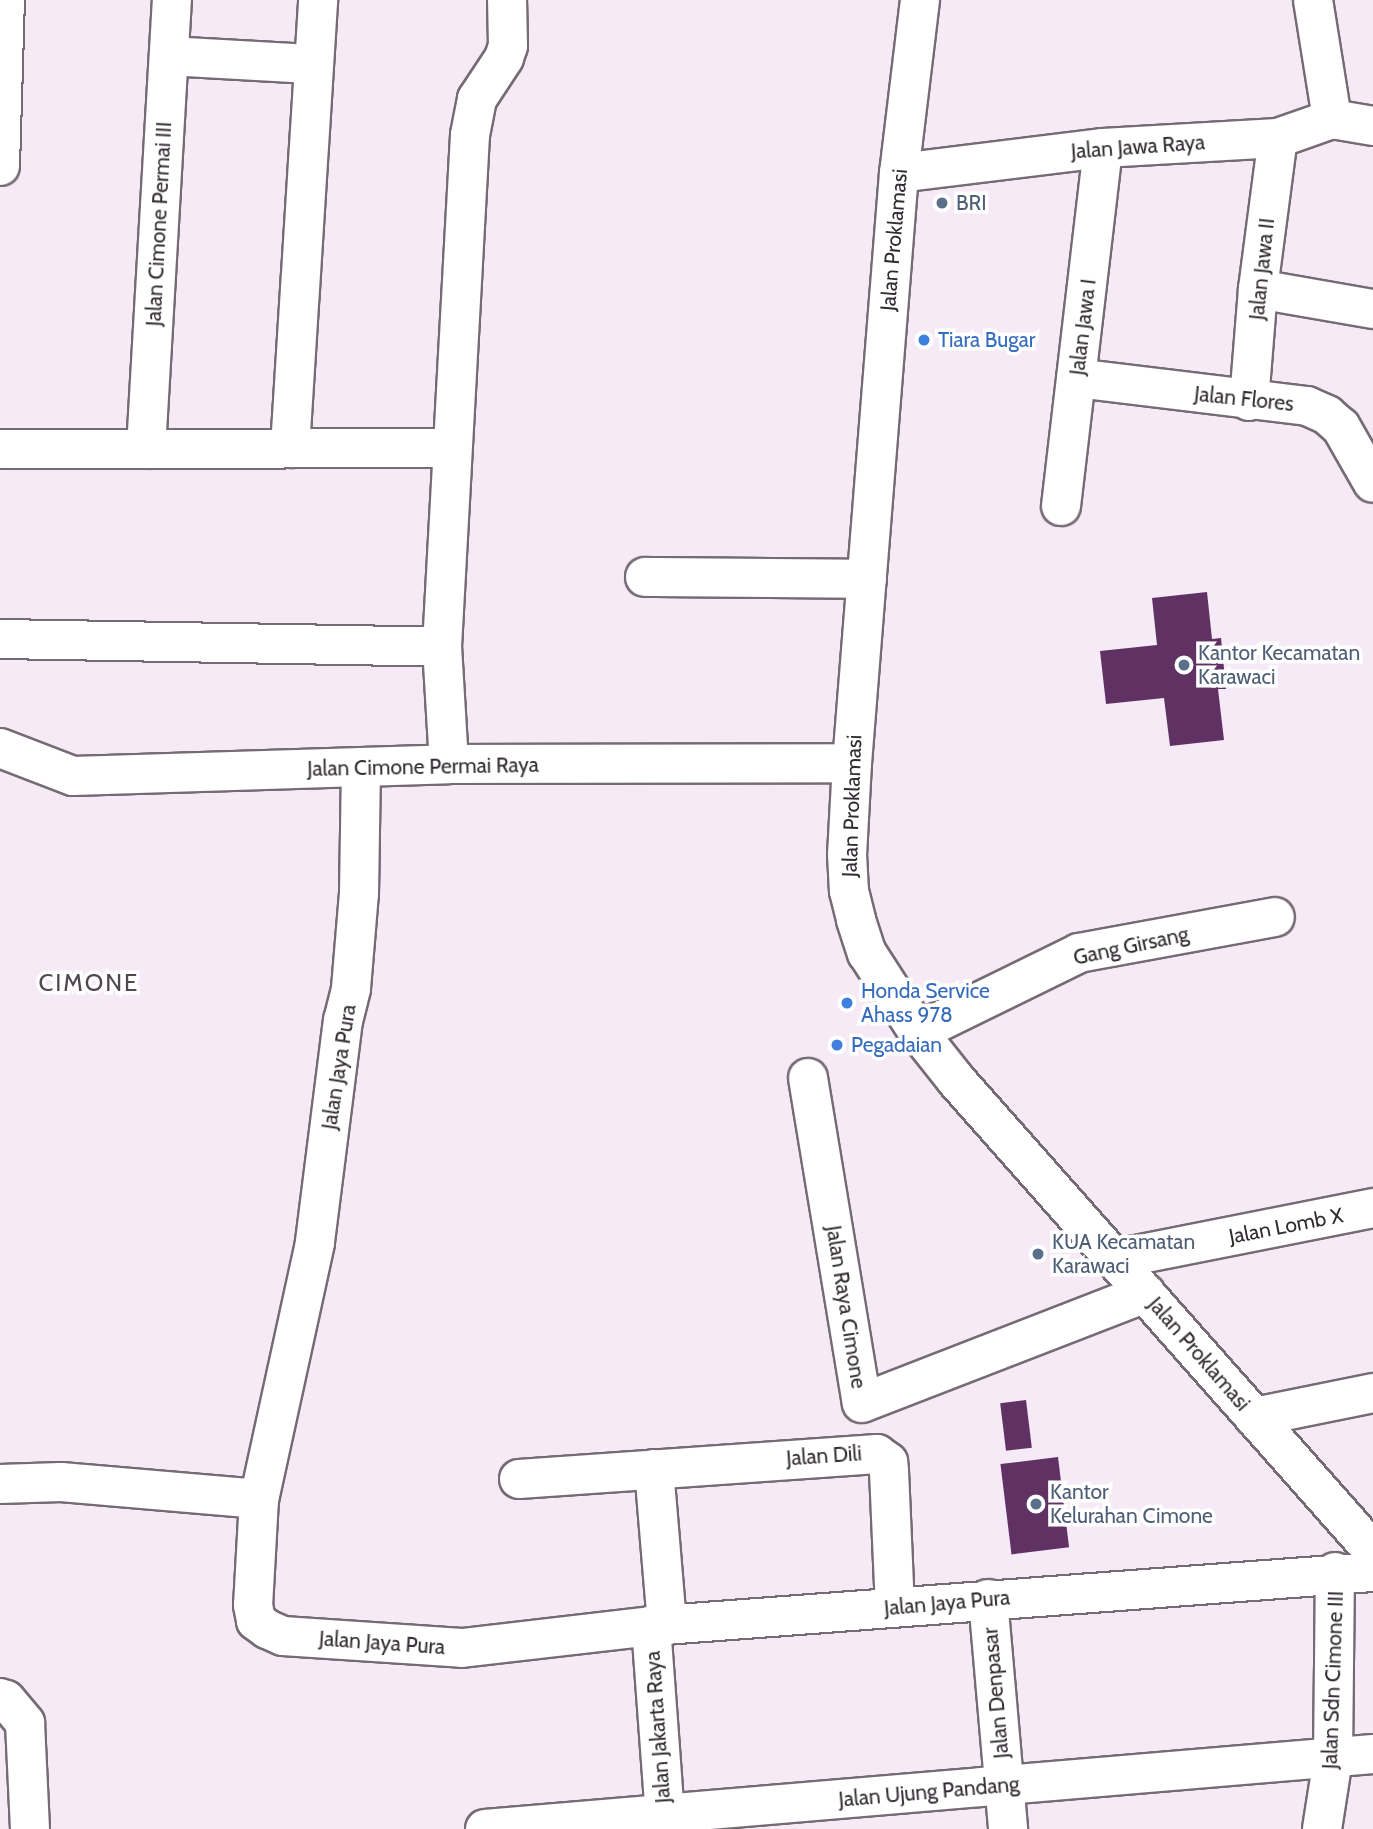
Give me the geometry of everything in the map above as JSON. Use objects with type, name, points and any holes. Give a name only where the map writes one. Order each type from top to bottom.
[{"type":"street","points":[[0,166],[5,0]]},
{"type":"street","name":"Jalan Cimone Permai III","points":[[146,449],[172,0]]},
{"type":"street","points":[[290,448],[318,0]]},
{"type":"street","points":[[449,764],[442,647],[472,116],[477,99],[504,58],[508,46],[508,0]]},
{"type":"street","name":"Jalan Proklamasi","points":[[920,0],[899,173],[852,763],[847,854],[849,891],[856,920],[867,953],[918,1032],[956,1080],[1373,1551]]},
{"type":"street","points":[[1312,0],[1332,119],[1373,127]]},
{"type":"street","points":[[169,56],[314,64]]},
{"type":"street","name":"Jalan Jawa Raya","points":[[899,173],[1103,148],[1278,138],[1332,119]]},
{"type":"street","name":"Jalan Jawa II","points":[[1249,401],[1258,289],[1278,138]]},
{"type":"street","name":"Jalan Jawa I","points":[[1061,506],[1103,148]]},
{"type":"street","points":[[1258,289],[1373,309]]},
{"type":"street","name":"Jalan Flores","points":[[1076,379],[1249,401],[1289,403],[1327,415],[1341,427],[1373,483]]},
{"type":"street","points":[[0,449],[452,448]]},
{"type":"street","points":[[645,578],[867,579]]},
{"type":"street","points":[[0,639],[442,647]]},
{"type":"street","name":"Jalan Cimone Permai Raya","points":[[0,748],[73,776],[449,764],[852,763]]},
{"type":"street","name":"Jalan Jaya Pura","points":[[361,767],[359,893],[351,989],[343,1020],[315,1243],[259,1499],[253,1605],[256,1621],[283,1636],[462,1648],[659,1625],[1373,1572]]},
{"type":"street","name":"Gang Girsang","points":[[918,1032],[1079,953],[1275,917]]},
{"type":"street","name":"Jalan Raya Cimone","points":[[808,1078],[862,1402],[1145,1293]]},
{"type":"street","name":"Jalan Lomb X","points":[[1116,1259],[1373,1208]]},
{"type":"street","points":[[1254,1416],[1373,1393]]},
{"type":"street","name":"Jalan Dili","points":[[519,1479],[870,1452],[884,1457],[889,1471],[895,1607]]},
{"type":"street","points":[[654,1469],[659,1625]]},
{"type":"street","points":[[0,1484],[61,1482],[259,1499]]},
{"type":"street","name":"Jalan Sdn Cimone III","points":[[1322,1829],[1333,1759],[1335,1573]]},
{"type":"street","name":"Jalan Denpasar","points":[[988,1599],[1008,1829]]},
{"type":"street","name":"Jalan Jakarta Raya","points":[[659,1625],[666,1821]]},
{"type":"street","points":[[0,1698],[6,1700],[25,1723],[30,1829]]},
{"type":"street","name":"Jalan Ujung Pandang","points":[[501,1828],[666,1821],[1004,1786],[1373,1754]]},
{"type":"building","points":[[1207,592],[1212,639],[1221,638],[1226,689],[1218,689],[1224,740],[1170,746],[1164,698],[1106,704],[1100,651],[1157,645],[1152,598]]},
{"type":"building","points":[[1026,1400],[1032,1448],[1006,1451],[1000,1403]]},
{"type":"building","points":[[1058,1457],[1069,1547],[1012,1554],[1000,1464]]},
{"type":"place","name":"BRI","points":[[942,203]]},
{"type":"place","name":"Tiara Bugar","points":[[924,340]]},
{"type":"place","name":"Kantor Kecamatan Karawaci","points":[[1184,665]]},
{"type":"place","name":"Honda Service Ahass 978","points":[[847,1003]]},
{"type":"place","name":"Pegadaian","points":[[837,1045]]},
{"type":"place","name":"KUA Kecamatan Karawaci","points":[[1038,1254]]},
{"type":"place","name":"Kantor Kelurahan Cimone","points":[[1036,1504]]},
{"type":"district","name":"CIMONE","points":[[89,983]]}]
